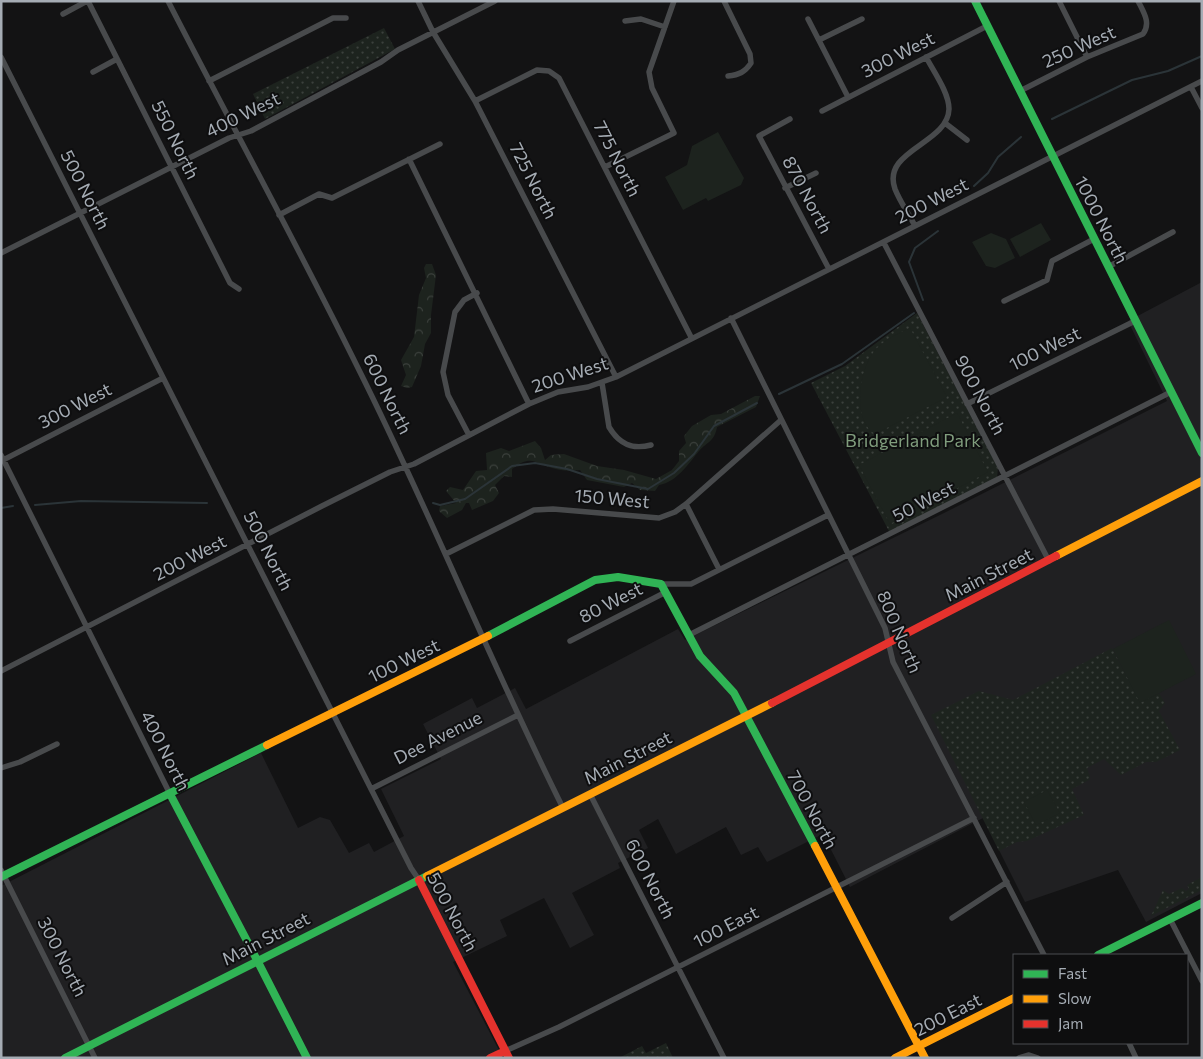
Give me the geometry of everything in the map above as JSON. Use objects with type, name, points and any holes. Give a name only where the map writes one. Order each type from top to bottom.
[{"type":"street","points":[[62,14],[88,1]]},
{"type":"street","name":"550 North","points":[[88,1],[230,282],[238,289]]},
{"type":"street","name":"600 North","points":[[168,1],[359,369],[446,554],[518,715],[564,808]]},
{"type":"street","name":"725 North","points":[[418,1],[433,32],[475,101],[616,377]]},
{"type":"street","name":"400 West","points":[[1,253],[171,166],[237,135],[251,131],[381,62],[398,50],[495,1]]},
{"type":"street","points":[[605,167],[674,133],[650,80],[650,72],[674,1]]},
{"type":"street","points":[[724,1],[750,54],[751,63],[746,71],[738,75],[728,76]]},
{"type":"street","name":"1000 North","points":[[975,1],[1202,453]]},
{"type":"street","points":[[1059,1],[1087,57]]},
{"type":"street","name":"250 West","points":[[1020,91],[1087,57],[1143,34],[1148,28],[1147,19],[1138,1]]},
{"type":"street","points":[[209,81],[333,18],[346,18]]},
{"type":"street","points":[[819,40],[862,18]]},
{"type":"street","points":[[625,21],[641,19],[665,27]]},
{"type":"street","points":[[808,19],[848,97]]},
{"type":"street","name":"300 West","points":[[822,111],[988,26]]},
{"type":"street","name":"500 North","points":[[1,57],[507,1055]]},
{"type":"street","points":[[915,226],[895,188],[893,175],[900,161],[945,123],[949,109],[947,99],[926,57]]},
{"type":"street","points":[[92,72],[117,59]]},
{"type":"street","name":"775 North","points":[[475,101],[537,70],[549,71],[559,78],[690,337]]},
{"type":"street","name":"200 West","points":[[1,670],[383,476],[406,467],[530,404],[558,392],[602,383],[616,377],[690,337],[884,243],[1202,81]]},
{"type":"street","points":[[1191,87],[1202,108]]},
{"type":"street","name":"870 North","points":[[790,119],[758,136],[830,269]]},
{"type":"street","points":[[945,123],[967,140]]},
{"type":"street","points":[[279,215],[319,194],[332,198],[440,144]]},
{"type":"street","points":[[409,159],[530,404]]},
{"type":"street","points":[[786,188],[816,173]]},
{"type":"street","points":[[1108,267],[1173,232]]},
{"type":"street","points":[[1004,301],[1047,280],[1052,261],[1094,239]]},
{"type":"street","name":"900 North","points":[[884,243],[1049,561]]},
{"type":"street","points":[[469,435],[448,394],[443,372],[455,312],[464,300],[476,293]]},
{"type":"street","name":"800 North","points":[[731,318],[884,628],[893,662],[1043,954]]},
{"type":"street","name":"100 West","points":[[967,404],[1136,321]]},
{"type":"street","name":"300 West","points":[[2,458],[163,378]]},
{"type":"street","points":[[602,383],[609,427],[613,433],[622,442],[633,448],[651,445]]},
{"type":"street","name":"50 West","points":[[689,635],[1007,477],[1172,392]]},
{"type":"street","name":"150 West","points":[[446,554],[534,510],[542,508],[659,518],[675,512],[781,420]]},
{"type":"street","name":"400 North","points":[[2,458],[170,794],[306,1058]]},
{"type":"street","name":"Main Street","points":[[65,1058],[746,716],[1202,481]]},
{"type":"street","points":[[686,504],[719,569]]},
{"type":"street","name":"100 West","points":[[2,875],[483,639],[595,580],[618,577],[661,584],[691,584],[828,515]]},
{"type":"street","name":"700 North","points":[[661,584],[700,656],[734,693],[925,1058]]},
{"type":"street","name":"80 West","points":[[570,641],[666,592]]},
{"type":"street","name":"Dee Avenue","points":[[371,789],[518,715]]},
{"type":"street","points":[[1,768],[20,762],[56,744]]},
{"type":"street","name":"600 North","points":[[590,794],[724,1058]]},
{"type":"street","name":"100 East","points":[[490,1058],[507,1055],[974,818]]},
{"type":"street","name":"300 North","points":[[2,875],[95,1058]]},
{"type":"street","points":[[952,918],[1007,882]]},
{"type":"street","points":[[1100,954],[1202,903]]},
{"type":"street","points":[[1170,919],[1202,981]]},
{"type":"street","name":"200 East","points":[[895,1058],[1013,999]]},
{"type":"street","points":[[1129,1044],[1136,1058]]},
{"type":"street","points":[[1019,1058],[1029,1055],[1038,1058]]},
{"type":"shaded area","points":[[1202,282],[1202,893],[1146,922],[1118,870],[1025,902],[983,818],[850,887],[823,834],[767,862],[758,847],[741,855],[726,827],[676,854],[658,819],[639,830],[648,848],[618,863],[620,868],[572,893],[594,935],[570,948],[544,898],[500,920],[507,936],[453,962],[503,1058],[1,1058],[1,886],[261,753],[298,828],[320,817],[330,820],[349,853],[369,843],[374,852],[404,836],[381,789],[441,759],[423,724],[472,698],[477,708],[515,688],[526,709],[678,629],[685,640],[1167,401],[1128,321]]},
{"type":"green space","points":[[384,28],[395,49],[265,119],[253,94]]},
{"type":"green space","points":[[718,132],[744,178],[741,185],[708,201],[706,198],[683,210],[665,177],[687,165],[692,146]]},
{"type":"green space","points":[[1041,223],[1051,240],[1020,257],[1010,239]]},
{"type":"green space","points":[[991,233],[1006,239],[1015,258],[995,268],[986,266],[972,242]]},
{"type":"green space","points":[[426,264],[432,264],[436,275],[431,315],[431,333],[425,344],[421,366],[412,387],[407,388],[401,386],[406,375],[401,360],[414,337],[419,295],[426,278],[424,268]]},
{"type":"green space","name":"Bridgerland Park","points":[[917,313],[998,468],[997,478],[890,533],[811,383],[845,366]]},
{"type":"green space","points":[[910,328],[947,397],[875,434],[867,427],[860,405],[862,379],[871,356],[877,348],[893,336]]},
{"type":"green space","points":[[755,396],[760,396],[756,407],[717,427],[712,439],[699,451],[682,472],[671,480],[659,485],[655,491],[640,490],[632,483],[624,487],[587,480],[580,470],[559,470],[529,461],[519,464],[512,469],[512,477],[504,476],[495,485],[499,493],[493,501],[472,510],[469,503],[466,503],[462,510],[447,518],[439,511],[440,506],[456,503],[446,491],[450,487],[463,490],[476,471],[487,470],[486,453],[501,448],[509,451],[535,441],[541,448],[545,460],[551,455],[564,454],[597,466],[624,470],[656,479],[672,470],[679,461],[679,451],[686,443],[684,436],[692,426],[711,415],[721,414]]},
{"type":"green space","points":[[957,413],[988,472],[890,524],[859,465]]},
{"type":"green space","points":[[1169,620],[1196,674],[1140,703],[1113,649]]},
{"type":"green space","points":[[1112,648],[1140,702],[1159,693],[1165,703],[1159,711],[1180,750],[1156,762],[1146,762],[1121,775],[1104,759],[1087,768],[1089,780],[1072,789],[1084,815],[1027,841],[1017,842],[999,851],[931,715],[979,691],[1013,700]]},
{"type":"green space","points":[[1047,790],[1060,813],[1036,825],[1024,802]]},
{"type":"green space","points":[[1202,877],[1202,890],[1151,916],[1163,890],[1169,894],[1182,888],[1186,891],[1189,889],[1187,885]]},
{"type":"green space","points":[[666,1043],[673,1058],[619,1058],[642,1046],[646,1053]]},
{"type":"waterway","points":[[1052,119],[1132,80],[1168,71],[1202,56]]},
{"type":"waterway","points":[[974,186],[988,173],[998,157],[1021,137]]},
{"type":"waterway","points":[[923,300],[909,262],[915,248],[938,231]]},
{"type":"waterway","points":[[779,394],[842,364],[914,313]]},
{"type":"waterway","points":[[433,503],[440,505],[465,499],[512,466],[535,463],[567,469],[597,479],[648,489],[674,473],[694,454],[714,426],[757,403]]},
{"type":"waterway","points":[[35,505],[81,501],[207,503]]},
{"type":"waterway","points":[[1,508],[13,506]]},
{"type":"traffic: fast","points":[[975,1],[1202,453]]},
{"type":"traffic: fast","points":[[488,636],[595,580],[618,577],[661,584],[700,656],[734,693],[815,846]]},
{"type":"traffic: fast","points":[[1,877],[267,745]]},
{"type":"traffic: fast","points":[[170,794],[257,960]]},
{"type":"traffic: fast","points":[[65,1058],[427,876]]},
{"type":"traffic: fast","points":[[1100,954],[1202,903]]},
{"type":"traffic: fast","points":[[257,960],[307,1058]]},
{"type":"traffic: slow","points":[[1056,556],[1202,481]]},
{"type":"traffic: slow","points":[[267,745],[488,636]]},
{"type":"traffic: slow","points":[[427,876],[772,703]]},
{"type":"traffic: slow","points":[[815,846],[925,1058]]},
{"type":"traffic: slow","points":[[895,1058],[1013,999]]},
{"type":"traffic: jam","points":[[772,703],[1056,556]]},
{"type":"traffic: jam","points":[[419,880],[509,1058]]},
{"type":"traffic: jam","points":[[490,1058],[505,1051]]}]
